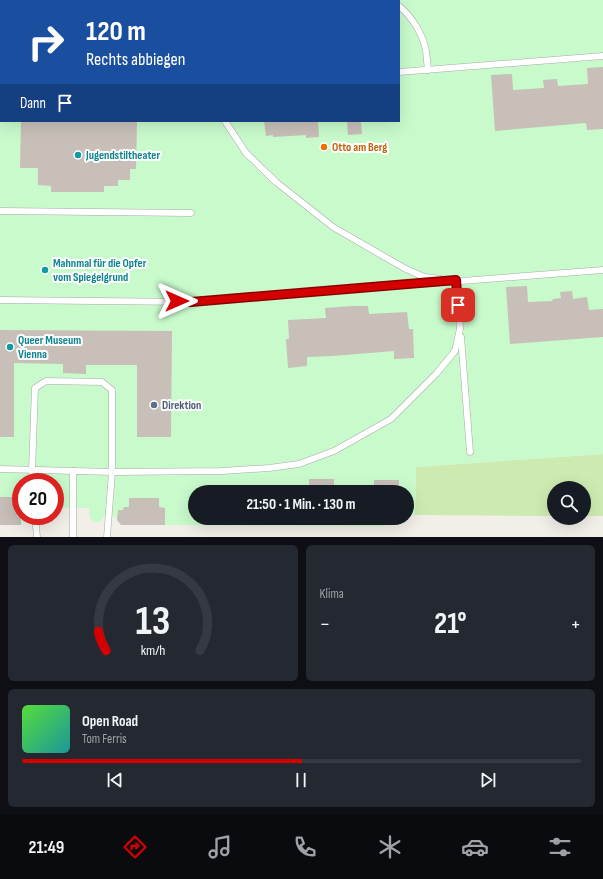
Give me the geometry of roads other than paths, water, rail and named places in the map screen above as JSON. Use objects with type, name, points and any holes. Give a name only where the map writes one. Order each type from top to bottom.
[{"type":"lane","points":[[136,0],[197,0]]},
{"type":"lane","points":[[400,7],[411,19],[422,37],[426,50],[428,70]]},
{"type":"lane","points":[[400,72],[603,56]]},
{"type":"lane","points":[[226,122],[246,153],[276,182],[333,227],[404,268],[424,277],[456,280]]},
{"type":"lane","points":[[0,211],[191,213]]},
{"type":"lane","points":[[0,300],[191,302],[456,280],[603,270]]},
{"type":"lane","points":[[456,280],[470,452]]},
{"type":"lane","points":[[0,470],[73,470],[112,472],[222,471],[269,468],[299,464],[334,451],[391,419],[436,374],[455,351],[460,329]]},
{"type":"lane","points":[[32,473],[35,388],[46,381],[102,382],[112,390],[112,472],[107,537]]},
{"type":"lane","points":[[73,470],[73,537]]},
{"type":"lane","points":[[36,525],[37,537]]},
{"type":"place","name":"Otto am Berg","points":[[324,147]]},
{"type":"place","name":"Jugendstiltheater","points":[[78,155]]},
{"type":"place","name":"Mahnmal für die Opfer vom Spiegelgrund","points":[[45,270]]},
{"type":"place","name":"Queer Museum Vienna","points":[[10,347]]},
{"type":"place","name":"Direktion","points":[[154,405]]}]
